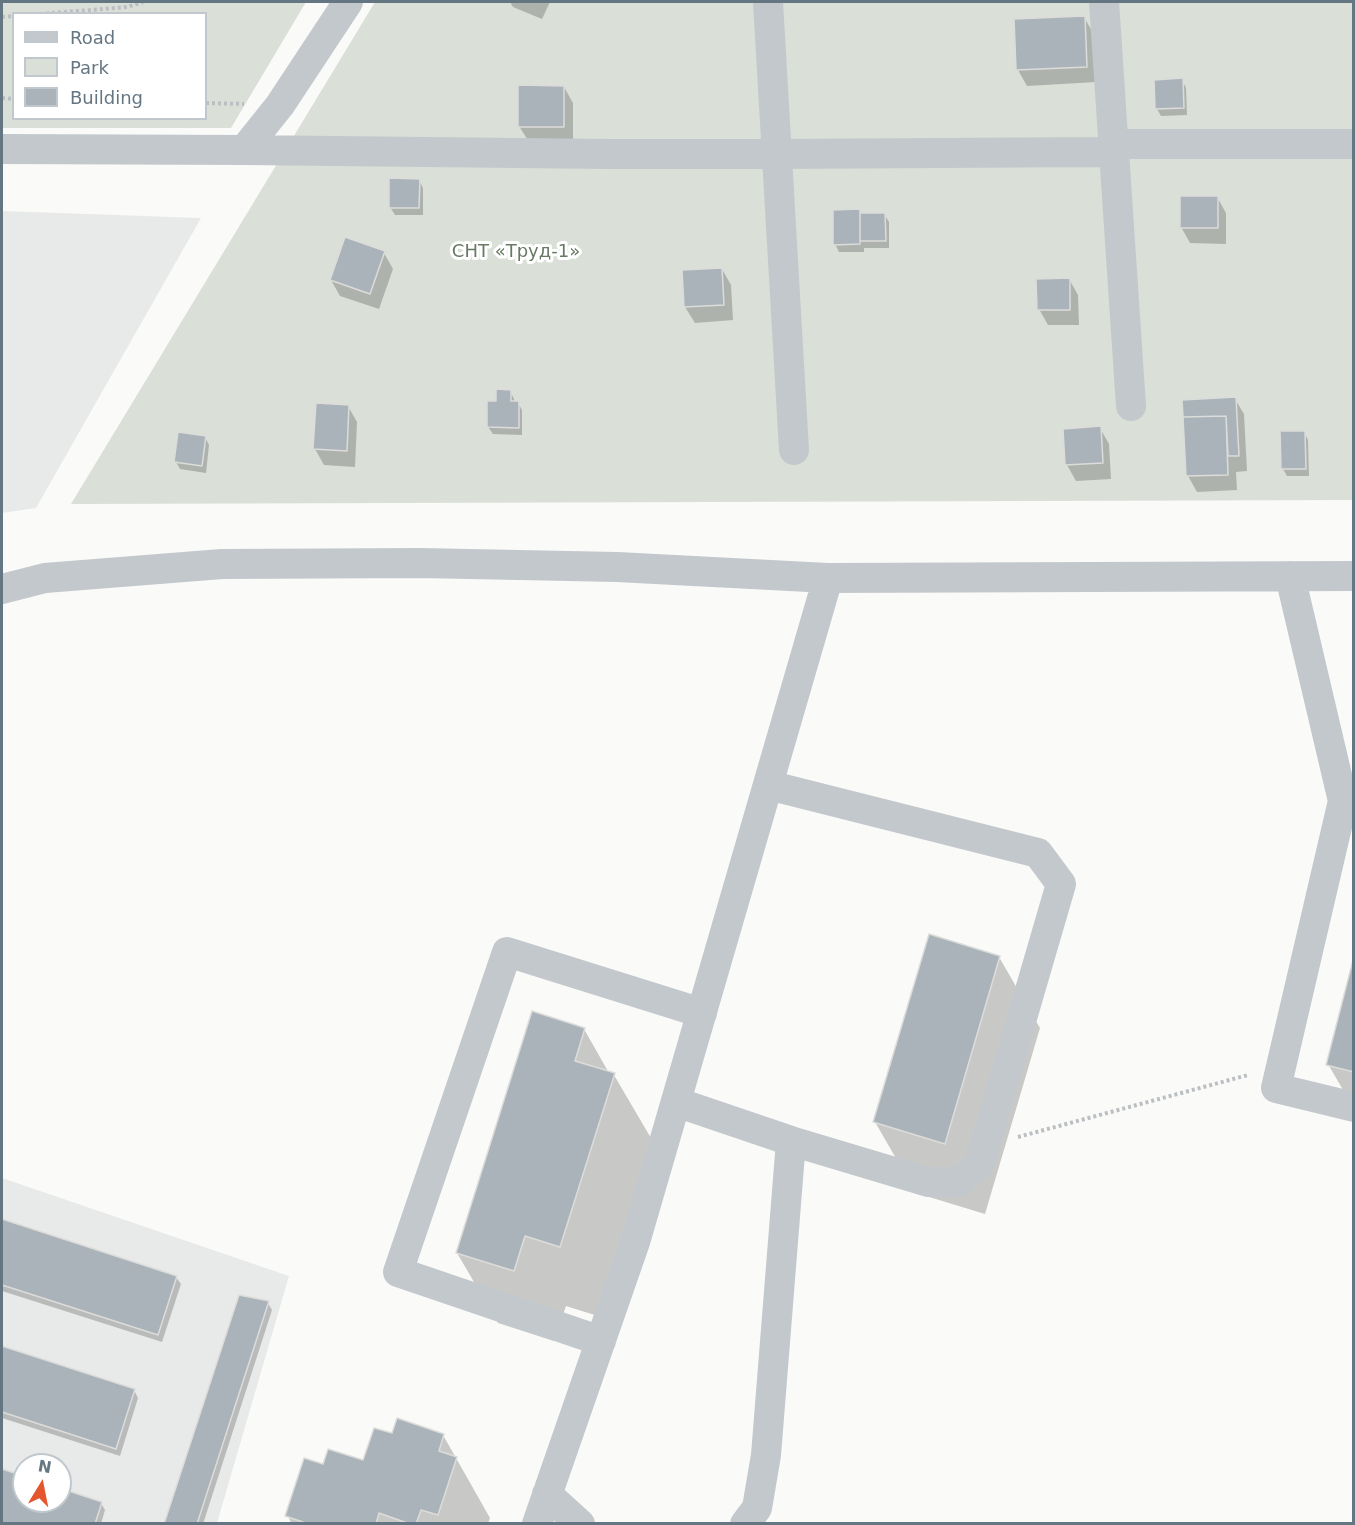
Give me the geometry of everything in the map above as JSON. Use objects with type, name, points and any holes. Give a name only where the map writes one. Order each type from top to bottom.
[{"type":"street","points":[[244,150],[280,105],[348,2]]},
{"type":"street","points":[[768,2],[794,450]]},
{"type":"street","points":[[1104,2],[1131,406]]},
{"type":"street","points":[[2,149],[776,154],[1101,152],[1123,144],[1353,144]]},
{"type":"street","points":[[2,589],[45,578],[222,564],[420,563],[617,567],[828,578],[1353,576]]},
{"type":"street","points":[[1290,576],[1348,802],[1276,1088],[1353,1107]]},
{"type":"street","points":[[537,1524],[635,1242],[828,578]]},
{"type":"street","points":[[676,1102],[791,1141],[928,1182],[958,1182],[980,1162],[1061,884],[1038,853],[768,785]]},
{"type":"street","points":[[601,1341],[398,1272],[507,952],[702,1013]]},
{"type":"street","points":[[745,1524],[757,1508],[766,1455],[791,1141]]},
{"type":"street","points":[[548,1494],[580,1524]]},
{"type":"path","points":[[65,12],[127,7],[143,2]]},
{"type":"path","points":[[985,1145],[1281,1067]]},
{"type":"shaded area","points":[[2,211],[201,218],[36,508],[2,513]]},
{"type":"shaded area","points":[[2,1178],[289,1276],[217,1523],[2,1524]]},
{"type":"green space","points":[[2,2],[306,2],[231,128],[2,128]]},
{"type":"green space","name":"СНТ «Труд-1»","points":[[375,2],[1353,2],[1353,500],[71,504]]},
{"type":"building","points":[[1085,16],[1087,67],[1016,70],[1014,19]]},
{"type":"building","points":[[1183,78],[1184,108],[1155,109],[1154,80]]},
{"type":"building","points":[[518,85],[564,86],[564,127],[518,127]]},
{"type":"building","points":[[389,178],[420,179],[419,208],[389,208]]},
{"type":"building","points":[[1180,196],[1218,196],[1218,228],[1180,228]]},
{"type":"building","points":[[860,209],[860,244],[833,245],[833,210]]},
{"type":"building","points":[[860,213],[885,213],[886,241],[860,241]]},
{"type":"building","points":[[345,237],[385,251],[370,294],[330,280]]},
{"type":"building","points":[[722,268],[724,305],[684,307],[682,270]]},
{"type":"building","points":[[1070,278],[1070,310],[1037,310],[1036,279]]},
{"type":"building","points":[[496,389],[511,390],[511,401],[519,401],[519,428],[487,427],[487,401],[496,401]]},
{"type":"building","points":[[1236,397],[1239,456],[1228,456],[1226,416],[1183,417],[1182,400]]},
{"type":"building","points":[[316,403],[349,405],[347,451],[313,449]]},
{"type":"building","points":[[1226,416],[1228,475],[1186,476],[1183,417]]},
{"type":"building","points":[[1101,426],[1103,463],[1065,465],[1063,429]]},
{"type":"building","points":[[1280,431],[1305,431],[1306,469],[1281,469]]},
{"type":"building","points":[[178,432],[206,436],[202,466],[174,462]]},
{"type":"building","points":[[929,934],[1000,956],[945,1144],[873,1122]]},
{"type":"building","points":[[1354,956],[1354,1072],[1326,1065]]},
{"type":"building","points":[[532,1011],[585,1028],[575,1061],[615,1073],[560,1247],[525,1236],[514,1271],[456,1253]]},
{"type":"building","points":[[2,1219],[177,1276],[158,1335],[2,1285]]},
{"type":"building","points":[[239,1295],[269,1301],[197,1524],[164,1524]]},
{"type":"building","points":[[2,1346],[135,1389],[116,1449],[2,1412]]},
{"type":"building","points":[[397,1418],[444,1434],[439,1451],[457,1457],[438,1515],[421,1510],[416,1524],[379,1513],[376,1524],[302,1524],[303,1522],[285,1516],[304,1458],[323,1464],[328,1449],[363,1460],[374,1428],[392,1433]]},
{"type":"building","points":[[2,1469],[12,1472],[12,1513],[72,1513],[72,1492],[102,1502],[95,1524],[2,1524]]}]
